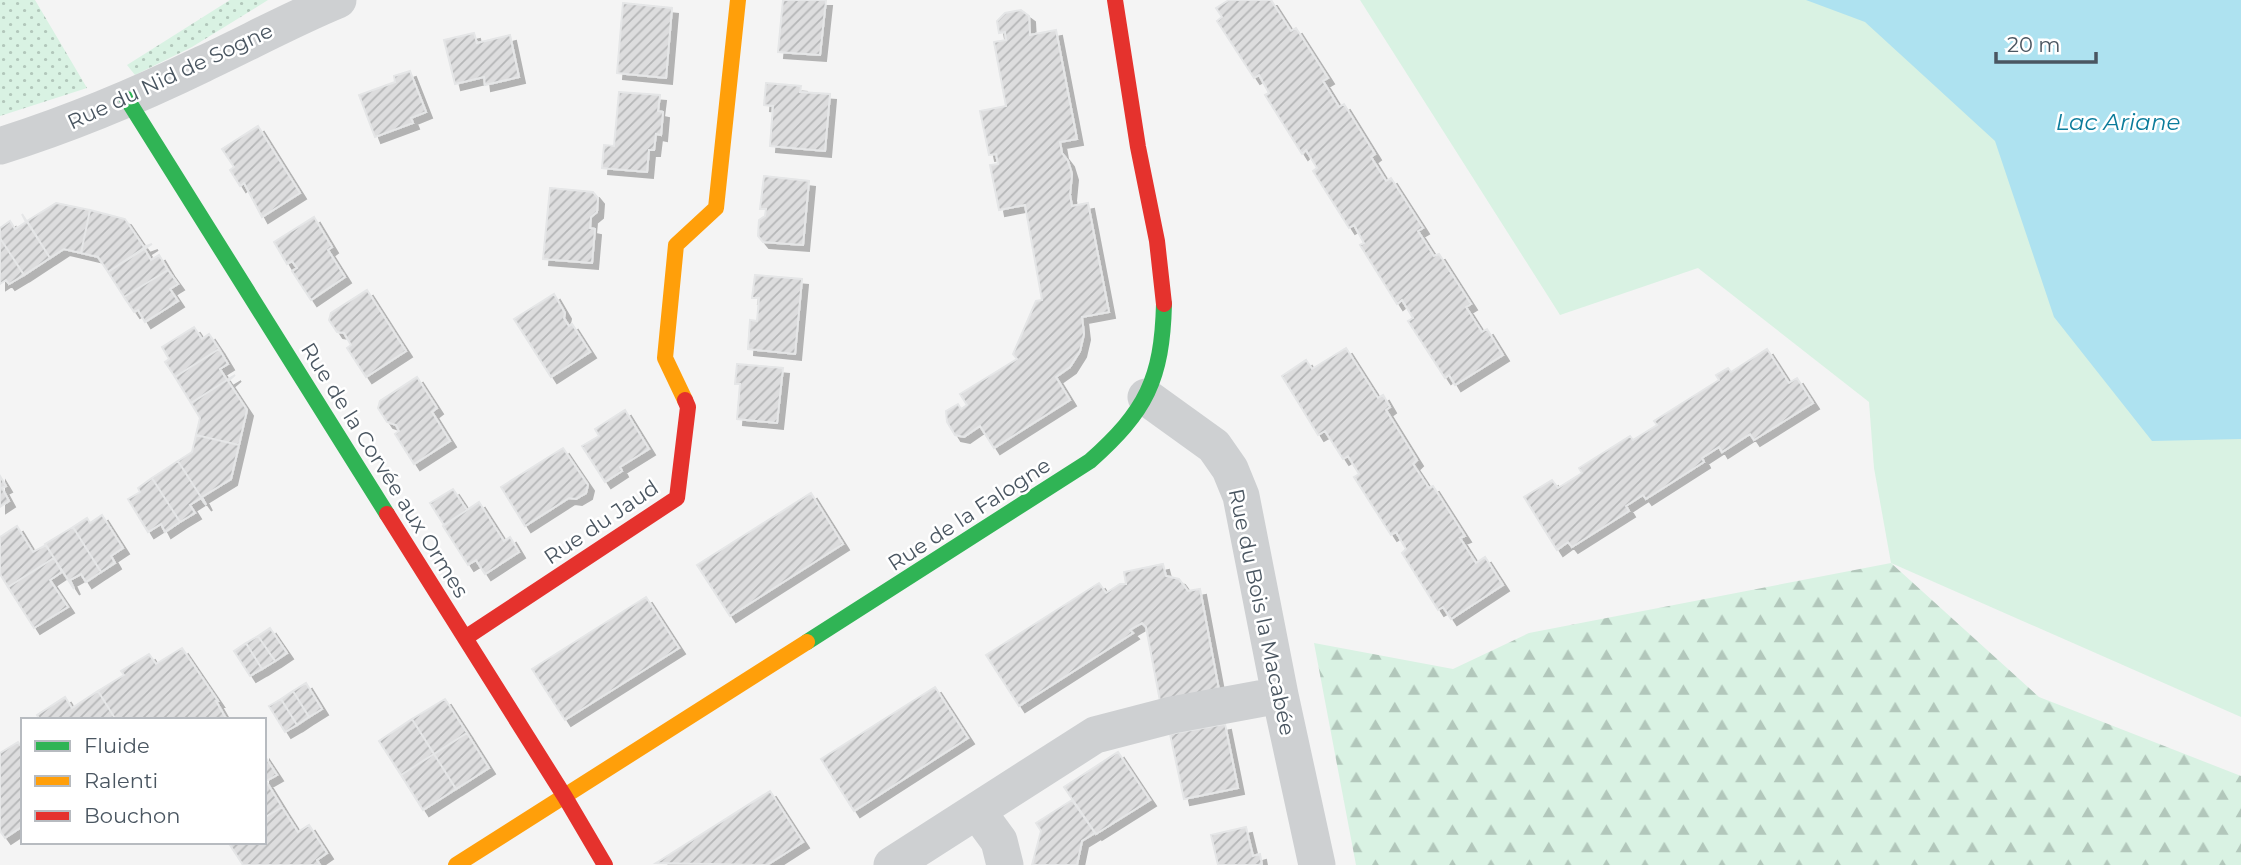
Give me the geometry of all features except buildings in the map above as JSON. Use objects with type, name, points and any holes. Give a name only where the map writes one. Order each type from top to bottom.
[{"type":"street","name":"Rue du Nid de Sogne","points":[[0,146],[63,125],[127,99],[338,0]]},
{"type":"street","name":"Rue du Jaud","points":[[465,638],[677,498],[688,407],[665,358],[676,245],[716,208],[738,0]]},
{"type":"street","name":"Rue de la Falogne","points":[[456,865],[1090,461],[1135,417],[1157,370],[1165,330],[1165,291],[1115,0]]},
{"type":"street","name":"Rue de la Corvée aux Ormes","points":[[127,99],[605,865]]},
{"type":"street","name":"Rue du Bois la Macabée","points":[[1146,397],[1214,446],[1230,469],[1241,496],[1317,865]]},
{"type":"street","points":[[909,861],[977,811],[1095,735],[1172,715],[1280,695]]},
{"type":"street","points":[[977,811],[999,841],[1005,865]]},
{"type":"green space","points":[[0,0],[35,0],[87,88],[0,116]]},
{"type":"green space","points":[[230,0],[268,0],[192,47],[135,75],[127,65]]},
{"type":"green space","points":[[1360,0],[2241,0],[2241,717],[1891,563],[1874,468],[1869,402],[1698,268],[1560,315]]},
{"type":"green space","points":[[1891,563],[2039,697],[2241,776],[2241,865],[1356,865],[1314,643],[1453,669],[1529,633]]},
{"type":"water","name":"Lac Ariane","points":[[1806,0],[2241,0],[2241,439],[2152,441],[2054,317],[1995,141],[1865,22]]},
{"type":"traffic: fast","points":[[127,99],[387,514]]},
{"type":"traffic: fast","points":[[807,642],[1090,461],[1125,426],[1147,392],[1159,354],[1164,304]]},
{"type":"traffic: slow","points":[[685,400],[665,358],[676,245],[716,208],[738,0]]},
{"type":"traffic: slow","points":[[456,865],[807,642]]},
{"type":"traffic: jam","points":[[1115,0],[1138,147],[1157,241],[1164,304]]},
{"type":"traffic: jam","points":[[465,638],[677,498],[688,407],[685,400]]},
{"type":"traffic: jam","points":[[387,514],[605,865]]}]
